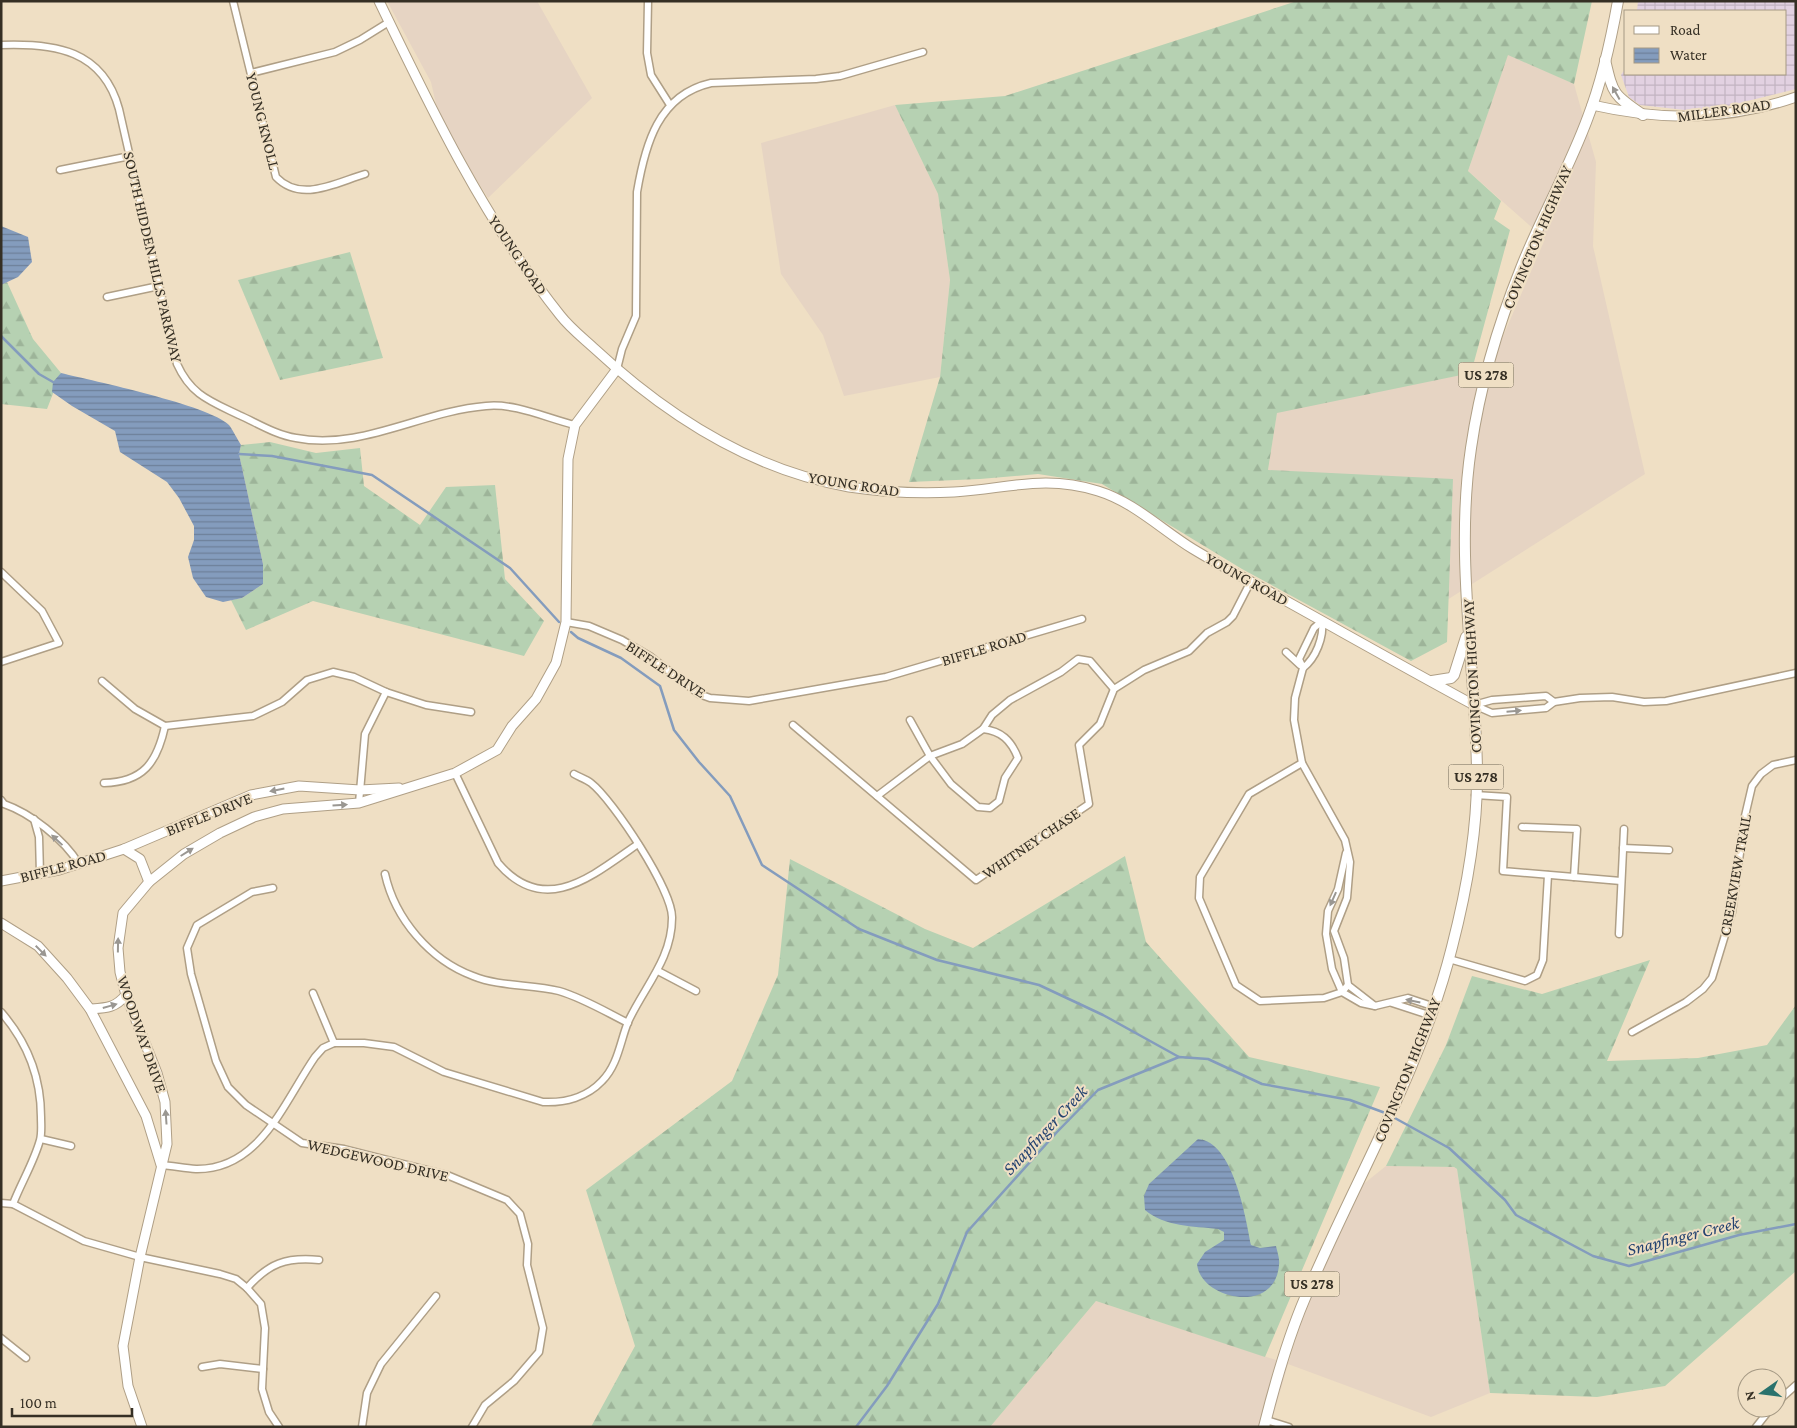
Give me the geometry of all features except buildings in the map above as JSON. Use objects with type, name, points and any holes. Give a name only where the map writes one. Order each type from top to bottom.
[{"type":"main road","name":"COVINGTON HIGHWAY","points":[[1265,1423],[1279,1371],[1305,1298],[1406,1081],[1433,1011],[1449,960],[1468,878],[1476,795],[1474,705],[1469,636],[1465,518],[1470,451],[1482,388],[1521,269],[1592,105],[1618,1]]},
{"type":"main road","points":[[1605,58],[1614,93],[1618,99],[1643,115]]},
{"type":"main road","points":[[1432,681],[1451,678],[1454,675],[1465,637],[1469,636]]},
{"type":"street","name":"YOUNG KNOLL","points":[[233,1],[276,177],[285,186],[304,191],[365,174]]},
{"type":"street","name":"YOUNG ROAD","points":[[379,1],[477,192],[515,252],[562,318],[617,369],[693,426],[735,449],[779,468],[849,487],[908,493],[956,492],[1032,482],[1080,486],[1103,492],[1127,504],[1192,548],[1474,705]]},
{"type":"street","points":[[648,1],[647,53],[651,75],[670,105]]},
{"type":"street","points":[[251,73],[335,52],[360,40],[389,22]]},
{"type":"street","name":"SOUTH HIDDEN HILLS PARKWAY","points":[[1,45],[25,44],[57,48],[89,62],[106,76],[116,98],[176,364],[196,393],[286,436],[319,441],[354,437],[464,409],[488,406],[507,407],[575,424]]},
{"type":"street","points":[[617,369],[622,349],[636,316],[637,192],[640,172],[651,136],[670,105],[695,87],[711,83],[816,80],[840,76],[923,52]]},
{"type":"street","name":"MILLER ROAD","points":[[1592,105],[1643,115],[1678,118],[1741,110],[1796,96]]},
{"type":"street","points":[[60,170],[130,156]]},
{"type":"street","points":[[107,297],[159,286]]},
{"type":"street","name":"BIFFLE DRIVE","points":[[149,882],[184,854],[220,833],[254,817],[283,808],[359,803],[455,774],[497,750],[512,726],[536,699],[556,663],[566,622],[568,459],[575,424],[617,369]]},
{"type":"street","points":[[1,572],[42,611],[58,643],[1,662]]},
{"type":"street","points":[[877,796],[903,779],[930,756],[962,744],[983,729],[992,715],[1010,700],[1061,672],[1078,659],[1090,661],[1114,689],[1144,670],[1189,651],[1207,633],[1227,622],[1233,616],[1251,581]]},
{"type":"street","name":"BIFFLE ROAD","points":[[886,677],[1082,619]]},
{"type":"street","points":[[1322,621],[1314,628],[1299,659],[1303,668],[1295,698],[1294,720],[1302,763],[1344,840],[1350,862],[1351,873],[1347,898],[1334,931],[1344,958],[1348,985],[1375,1006]]},
{"type":"street","points":[[1303,668],[1310,663],[1317,648],[1323,633],[1322,621]]},
{"type":"street","name":"BIFFLE DRIVE","points":[[566,622],[589,626],[622,640],[651,657],[699,694],[710,698],[748,701],[886,677]]},
{"type":"street","points":[[1306,643],[1317,648]]},
{"type":"street","points":[[1286,652],[1303,668]]},
{"type":"street","points":[[102,681],[135,709],[165,726],[253,716],[282,702],[307,680],[333,672],[354,677],[386,692],[426,705],[471,712]]},
{"type":"street","points":[[1474,705],[1492,713],[1546,708],[1554,702],[1580,698],[1612,697],[1644,702],[1666,701],[1796,673]]},
{"type":"street","name":"WHITNEY CHASE","points":[[793,725],[976,880],[1089,804],[1079,745],[1100,724],[1114,689]]},
{"type":"street","points":[[359,803],[365,734],[386,692]]},
{"type":"street","points":[[1474,705],[1492,700],[1546,696],[1554,702]]},
{"type":"street","points":[[910,720],[930,756],[951,784],[978,807],[990,808],[999,801],[1005,778],[1018,758],[1014,746],[1006,738],[996,730],[983,729]]},
{"type":"street","points":[[104,783],[120,783],[132,779],[149,766],[161,744],[165,726]]},
{"type":"street","name":"CREEKVIEW TRAIL","points":[[1632,1032],[1686,1002],[1703,989],[1712,978],[1732,912],[1745,816],[1752,786],[1773,765],[1796,760]]},
{"type":"street","points":[[1302,763],[1249,794],[1200,877],[1199,898],[1236,985],[1260,1001],[1324,998],[1342,992],[1348,985]]},
{"type":"street","points":[[455,774],[498,863],[505,871],[524,885],[544,890],[568,887],[595,873],[638,844]]},
{"type":"street","points":[[161,1165],[197,1169],[225,1164],[251,1150],[264,1137],[314,1058],[323,1048],[334,1043],[364,1042],[394,1047],[444,1072],[543,1102],[555,1102],[578,1097],[603,1080],[616,1060],[628,1022],[658,972],[670,942],[673,917],[668,896],[638,844],[606,799],[591,783],[574,774]]},
{"type":"street","name":"BIFFLE DRIVE","points":[[124,849],[250,795],[299,786],[360,790],[417,787]]},
{"type":"street","points":[[1476,795],[1506,797],[1503,872],[1621,881]]},
{"type":"street","points":[[2,803],[33,818],[69,851],[78,864]]},
{"type":"street","points":[[33,818],[39,837],[40,874]]},
{"type":"street","points":[[1522,827],[1577,829],[1574,877]]},
{"type":"street","points":[[1619,934],[1624,829]]},
{"type":"street","points":[[1623,848],[1669,850]]},
{"type":"street","points":[[124,849],[140,859],[149,882]]},
{"type":"street","name":"BIFFLE ROAD","points":[[1,881],[40,874],[124,849]]},
{"type":"street","points":[[1346,852],[1338,889],[1328,911],[1326,934],[1332,969],[1342,992],[1361,1003],[1375,1006],[1408,998],[1433,1011]]},
{"type":"street","points":[[385,874],[389,889],[408,923],[422,942],[443,961],[474,977],[557,991],[577,997],[628,1022]]},
{"type":"street","points":[[1449,960],[1525,981],[1537,975],[1543,960],[1548,874]]},
{"type":"street","points":[[1,886],[14,879]]},
{"type":"street","name":"WOODWAY DRIVE","points":[[142,1427],[128,1386],[123,1346],[140,1257],[161,1165],[168,1144],[165,1102],[157,1073],[126,995],[120,972],[118,948],[123,913],[149,882]]},
{"type":"street","name":"WEDGEWOOD DRIVE","points":[[273,888],[252,892],[197,924],[187,948],[191,974],[216,1061],[228,1087],[246,1105],[302,1143],[344,1149],[447,1175],[507,1200],[520,1214],[528,1244],[527,1265],[543,1328],[539,1352],[514,1381],[485,1405],[472,1427]]},
{"type":"street","name":"WOODWAY DRIVE","points":[[2,923],[38,946],[67,978],[90,1009],[146,1116],[161,1165]]},
{"type":"street","points":[[658,972],[696,991]]},
{"type":"street","points":[[312,993],[334,1043]]},
{"type":"street","points":[[90,1009],[118,1004],[126,995]]},
{"type":"street","points":[[1,1012],[20,1036],[34,1065],[39,1088],[41,1139],[13,1204]]},
{"type":"street","points":[[41,1139],[71,1146]]},
{"type":"street","points":[[1,1203],[13,1204],[84,1241],[140,1257],[236,1279],[261,1304],[265,1328],[262,1389],[269,1412],[279,1427]]},
{"type":"street","points":[[247,1288],[274,1264],[305,1259],[320,1260]]},
{"type":"street","points":[[362,1427],[367,1393],[381,1364],[436,1296]]},
{"type":"street","points":[[1,1338],[26,1358]]},
{"type":"street","points":[[202,1367],[220,1364],[263,1369]]},
{"type":"street","points":[[1265,1423],[1289,1427]]},
{"type":"shaded area","points":[[387,1],[537,1],[592,98],[488,198],[440,122],[431,82]]},
{"type":"shaded area","points":[[1638,1],[1796,1],[1796,89],[1703,112],[1640,105],[1629,97],[1621,75],[1624,70],[1624,75],[1787,75],[1787,10],[1637,10]]},
{"type":"shaded area","points":[[1508,54],[1574,84],[1596,162],[1593,246],[1645,474],[1447,600],[1268,470],[1277,412],[1489,369],[1545,239],[1468,171]]},
{"type":"shaded area","points":[[895,105],[938,194],[950,280],[940,377],[844,396],[823,335],[781,274],[761,143]]},
{"type":"shaded area","points":[[1386,1166],[1454,1167],[1457,1169],[1490,1393],[1431,1417],[1288,1364],[1303,1314],[1356,1190]]},
{"type":"shaded area","points":[[1096,1301],[1288,1364],[1270,1427],[990,1427]]},
{"type":"green space","points":[[1297,1],[1592,1],[1574,84],[1508,55],[1468,171],[1501,201],[1494,219],[1510,230],[1471,373],[1277,413],[1268,470],[1453,479],[1447,642],[1411,661],[1242,569],[1102,484],[1038,474],[909,482],[940,377],[950,280],[938,194],[895,105],[1005,96]]},
{"type":"green space","points":[[350,252],[383,358],[280,380],[238,280]]},
{"type":"green space","points":[[7,282],[33,339],[61,373],[47,409],[1,404],[1,285]]},
{"type":"green space","points":[[270,442],[316,453],[360,448],[364,486],[420,525],[446,487],[495,485],[505,579],[544,621],[524,656],[313,601],[246,630],[231,600],[242,598],[263,584],[263,564],[239,454],[241,445]]},
{"type":"green space","points":[[1125,856],[1146,942],[1249,1057],[1380,1087],[1265,1357],[1096,1301],[990,1427],[591,1427],[635,1346],[586,1190],[732,1081],[778,975],[790,859],[925,929],[973,948]]},
{"type":"green space","points":[[1650,960],[1607,1061],[1698,1058],[1767,1045],[1796,1005],[1796,1271],[1665,1386],[1597,1397],[1490,1393],[1457,1169],[1454,1167],[1386,1166],[1446,1045],[1472,976],[1542,994]]},
{"type":"water","points":[[1,226],[28,237],[32,262],[18,277],[1,285]]},
{"type":"water","points":[[61,373],[175,402],[217,417],[229,425],[241,445],[239,454],[263,564],[263,584],[242,598],[223,602],[206,597],[193,578],[188,557],[194,540],[194,526],[179,498],[167,482],[120,452],[115,431],[52,392],[53,382]]},
{"type":"water","points":[[1198,1139],[1210,1143],[1229,1166],[1246,1217],[1251,1245],[1260,1248],[1276,1246],[1279,1265],[1274,1281],[1265,1291],[1252,1296],[1238,1297],[1223,1293],[1211,1286],[1201,1276],[1197,1264],[1205,1252],[1224,1240],[1224,1232],[1218,1229],[1170,1223],[1153,1216],[1145,1210],[1144,1196],[1149,1184]]},
{"type":"waterway","points":[[1,336],[39,374],[53,382]]},
{"type":"waterway","points":[[239,454],[272,456],[372,475],[510,568],[559,622]]},
{"type":"waterway","points":[[571,632],[578,638],[621,658],[660,686],[674,730],[699,762],[730,796],[762,865],[859,929],[937,960],[1039,985],[1103,1015],[1179,1057]]},
{"type":"waterway","name":"Snapfinger Creek","points":[[856,1427],[887,1386],[938,1304],[967,1232],[1057,1132],[1098,1090],[1179,1057],[1208,1059],[1262,1084],[1350,1100],[1388,1114]]},
{"type":"waterway","name":"Snapfinger Creek","points":[[1393,1117],[1449,1148],[1505,1200],[1516,1215],[1593,1256],[1629,1266],[1739,1235],[1796,1224]]}]
